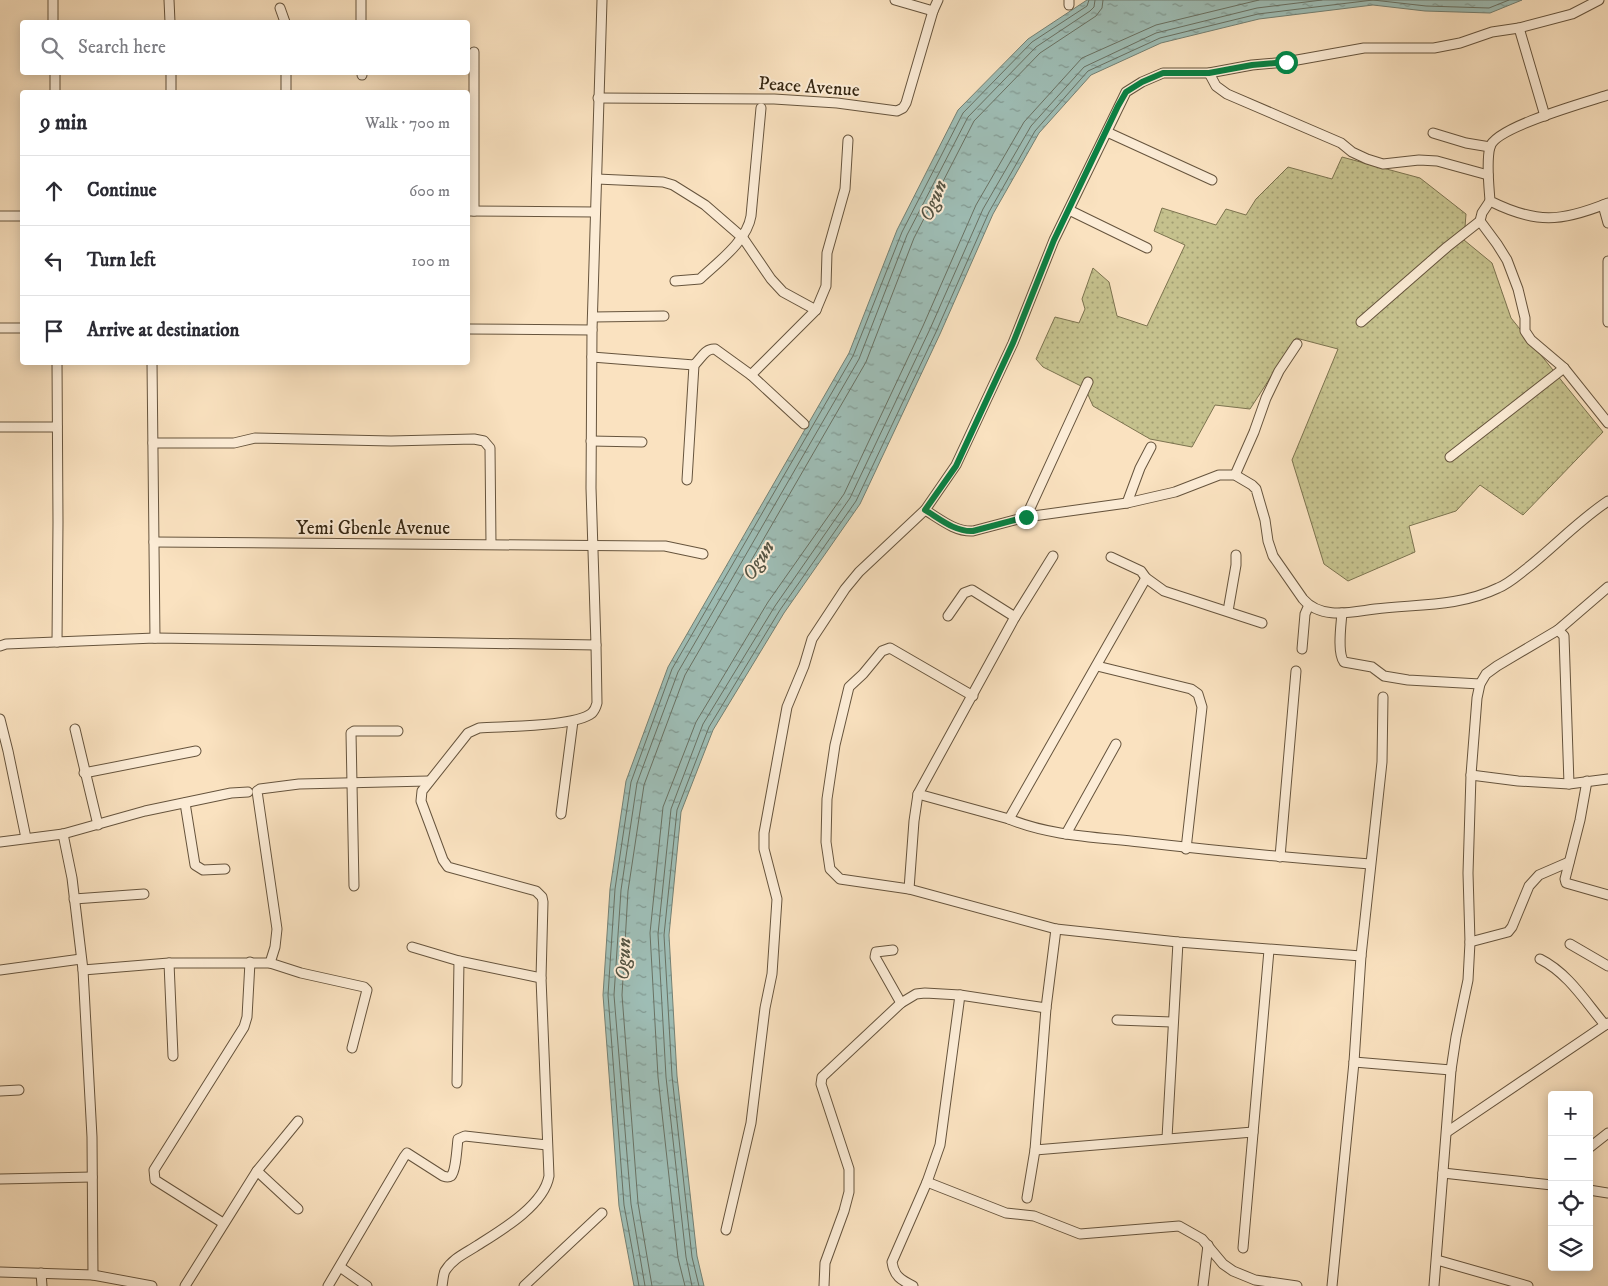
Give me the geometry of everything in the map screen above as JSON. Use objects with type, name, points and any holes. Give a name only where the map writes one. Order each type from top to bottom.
[{"type":"street","points":[[52,0],[53,20]]},
{"type":"street","points":[[169,0],[170,20]]},
{"type":"street","points":[[361,0],[361,20]]},
{"type":"street","points":[[442,1286],[444,1273],[456,1258],[480,1244],[527,1211],[548,1182],[541,978],[542,897],[536,891],[453,869],[445,864],[421,802],[422,791],[428,782],[468,733],[473,730],[573,721],[591,713],[596,708],[596,645],[591,546],[591,441],[592,330],[602,0]]},
{"type":"street","points":[[894,0],[933,11]]},
{"type":"street","name":"Peace Avenue","points":[[598,98],[774,99],[837,103],[898,111],[906,103],[933,11],[938,0]]},
{"type":"street","points":[[726,1230],[751,1123],[765,1008],[772,974],[777,899],[764,849],[764,833],[788,707],[812,639],[845,589],[859,572],[925,510],[956,466],[1013,343],[1054,240],[1126,92],[1142,82],[1163,73],[1209,73],[1364,48],[1434,48],[1460,43],[1492,32],[1519,28],[1572,14],[1599,0]]},
{"type":"street","points":[[280,8],[283,20]]},
{"type":"street","points":[[1519,28],[1545,116]]},
{"type":"street","points":[[474,52],[471,211],[595,212]]},
{"type":"street","points":[[1209,73],[1216,86],[1227,94],[1341,143],[1352,152],[1367,160],[1383,164],[1419,160],[1436,161],[1488,175]]},
{"type":"street","points":[[55,75],[55,90]]},
{"type":"street","points":[[171,75],[171,90]]},
{"type":"street","points":[[286,75],[286,90]]},
{"type":"street","points":[[1361,322],[1447,247],[1480,221],[1482,213],[1490,201],[1488,175],[1490,147],[1495,139],[1545,116],[1608,95]]},
{"type":"street","points":[[675,281],[700,279],[743,238],[749,229],[752,216],[761,108]]},
{"type":"street","points":[[1107,132],[1212,180]]},
{"type":"street","points":[[1433,133],[1466,143],[1490,147]]},
{"type":"street","points":[[751,375],[816,310],[826,286],[827,253],[838,220],[845,190],[848,140]]},
{"type":"street","points":[[596,178],[663,182],[674,185],[705,205],[743,238],[771,279],[783,292],[816,310]]},
{"type":"street","points":[[1490,201],[1517,214],[1550,218],[1573,216],[1606,204],[1608,223]]},
{"type":"street","points":[[1070,210],[1147,248]]},
{"type":"street","points":[[0,216],[20,216]]},
{"type":"street","points":[[1480,221],[1507,260],[1518,289],[1526,331],[1531,340],[1564,368],[1608,423]]},
{"type":"street","points":[[1608,261],[1608,322]]},
{"type":"street","points":[[593,317],[664,316]]},
{"type":"street","points":[[0,328],[20,328]]},
{"type":"street","points":[[470,329],[592,330]]},
{"type":"street","points":[[1235,475],[1254,432],[1266,398],[1279,371],[1297,344]]},
{"type":"street","points":[[687,480],[694,365],[706,351],[712,348],[751,375],[804,424]]},
{"type":"street","points":[[592,357],[694,365]]},
{"type":"street","points":[[57,365],[57,642]]},
{"type":"street","points":[[152,365],[155,638]]},
{"type":"street","points":[[1450,457],[1564,368]]},
{"type":"street","points":[[1026,517],[1088,382]]},
{"type":"street","points":[[0,427],[57,428]]},
{"type":"street","points":[[153,444],[234,442],[255,438],[391,441],[474,439],[484,442],[490,448],[491,544]]},
{"type":"street","points":[[591,441],[642,442]]},
{"type":"street","points":[[1127,503],[1140,468],[1151,447]]},
{"type":"street","points":[[925,510],[956,529],[965,532],[1026,517],[1127,503],[1175,492],[1219,475],[1235,475],[1256,489],[1265,520],[1272,556],[1309,605],[1331,613],[1342,614],[1378,608],[1438,605],[1476,596],[1498,588],[1538,560],[1591,512],[1608,501]]},
{"type":"street","name":"Yemi Gbenle Avenue","points":[[154,542],[665,546],[703,554]]},
{"type":"street","points":[[1228,611],[1236,555]]},
{"type":"street","points":[[909,889],[918,794],[1015,617],[1053,556]]},
{"type":"street","points":[[1111,557],[1141,571],[1146,578],[1164,591],[1262,623]]},
{"type":"street","points":[[1009,819],[1146,578]]},
{"type":"street","points":[[1434,1286],[1451,1070],[1468,980],[1470,942],[1468,873],[1471,775],[1477,698],[1480,684],[1486,674],[1558,630],[1608,587]]},
{"type":"street","points":[[948,616],[964,593],[972,590],[1015,617]]},
{"type":"street","points":[[1302,649],[1305,614],[1309,605]]},
{"type":"street","points":[[1342,614],[1341,659],[1344,662],[1372,667],[1384,676],[1408,680],[1480,684]]},
{"type":"street","points":[[1558,630],[1564,636],[1569,784]]},
{"type":"street","points":[[0,646],[6,644],[155,638],[596,645]]},
{"type":"street","points":[[972,696],[890,648],[882,651],[863,674],[849,687],[835,745],[827,800],[826,842],[830,870],[840,879],[909,889],[1056,929],[1178,942],[1361,956]]},
{"type":"street","points":[[1097,666],[1192,689],[1198,694],[1202,707],[1186,849]]},
{"type":"street","points":[[1280,857],[1296,671]]},
{"type":"street","points":[[1332,1286],[1354,1062],[1361,956],[1382,762],[1383,697]]},
{"type":"street","points":[[0,719],[26,838]]},
{"type":"street","points":[[561,814],[573,721]]},
{"type":"street","points":[[75,729],[98,825]]},
{"type":"street","points":[[354,886],[350,735],[352,732],[398,731]]},
{"type":"street","points":[[1066,834],[1116,744]]},
{"type":"street","points":[[84,772],[196,751]]},
{"type":"street","points":[[1471,775],[1518,781],[1569,784],[1608,779]]},
{"type":"street","points":[[1587,781],[1580,820],[1565,879],[1566,883],[1608,895]]},
{"type":"street","points":[[270,963],[275,947],[277,929],[257,791],[299,784],[428,782]]},
{"type":"street","points":[[0,842],[63,834],[145,811],[248,792]]},
{"type":"street","points":[[918,794],[1023,824],[1066,834],[1186,849],[1370,864]]},
{"type":"street","points":[[186,802],[195,865],[202,870],[225,869]]},
{"type":"street","points":[[63,834],[83,970],[92,1177],[93,1275]]},
{"type":"street","points":[[1470,942],[1508,932],[1529,886],[1539,875],[1569,862]]},
{"type":"street","points":[[74,900],[144,894]]},
{"type":"street","points":[[1027,1198],[1035,1150],[1046,1008],[1056,929]]},
{"type":"street","points":[[1167,1138],[1172,1022],[1178,942]]},
{"type":"street","points":[[1570,944],[1608,966]]},
{"type":"street","points":[[412,947],[459,961],[541,978]]},
{"type":"street","points":[[893,950],[878,950],[875,957],[901,1003]]},
{"type":"street","points":[[1243,1248],[1269,950]]},
{"type":"street","points":[[0,970],[81,959]]},
{"type":"street","points":[[1447,1132],[1606,1024],[1565,976],[1551,965],[1540,960]]},
{"type":"street","points":[[457,1083],[459,961]]},
{"type":"street","points":[[223,1223],[155,1180],[154,1170],[244,1027],[248,1017],[250,962]]},
{"type":"street","points":[[83,970],[169,963],[270,963],[300,973],[364,987],[367,990],[352,1048]]},
{"type":"street","points":[[169,963],[173,1056]]},
{"type":"street","points":[[824,1286],[825,1263],[844,1211],[850,1180],[849,1169],[821,1080],[828,1071],[901,1003],[916,994],[960,994],[1046,1008]]},
{"type":"street","points":[[913,1286],[898,1278],[892,1262],[940,1145],[944,1127],[960,994]]},
{"type":"street","points":[[1116,1020],[1172,1022]]},
{"type":"street","points":[[1354,1062],[1451,1070]]},
{"type":"street","points":[[0,1091],[19,1090]]},
{"type":"street","points":[[185,1286],[257,1171],[298,1121]]},
{"type":"street","points":[[1035,1150],[1253,1132]]},
{"type":"street","points":[[1593,1145],[1608,1133]]},
{"type":"street","points":[[328,1286],[407,1153],[443,1176],[448,1177],[451,1176],[454,1170],[458,1139],[460,1137],[547,1145]]},
{"type":"street","points":[[257,1171],[298,1209]]},
{"type":"street","points":[[1443,1173],[1548,1182]]},
{"type":"street","points":[[0,1179],[92,1177]]},
{"type":"street","points":[[926,1182],[1006,1213],[1034,1216],[1080,1234],[1179,1226],[1202,1239],[1223,1264],[1247,1277],[1297,1286]]},
{"type":"street","points":[[1593,1191],[1608,1193]]},
{"type":"street","points":[[524,1286],[602,1213]]},
{"type":"street","points":[[1203,1286],[1208,1245]]},
{"type":"street","points":[[1437,1260],[1527,1286]]},
{"type":"street","points":[[340,1267],[367,1286]]},
{"type":"street","points":[[0,1272],[93,1275],[118,1282],[152,1286]]},
{"type":"street","points":[[41,1273],[42,1286]]},
{"type":"shaded area","points":[[1342,157],[1420,178],[1466,214],[1464,240],[1492,263],[1511,318],[1603,432],[1523,515],[1480,485],[1456,511],[1409,526],[1415,552],[1348,581],[1324,564],[1292,460],[1338,349],[1296,338],[1250,409],[1215,405],[1192,447],[1150,439],[1093,406],[1085,388],[1043,367],[1036,359],[1055,317],[1079,323],[1085,309],[1082,299],[1093,268],[1109,282],[1117,316],[1147,326],[1185,245],[1154,231],[1162,208],[1216,225],[1226,209],[1246,215],[1256,199],[1288,167],[1332,179]]},
{"type":"water","name":"Ogun","points":[[1087,0],[1522,0],[1490,13],[1425,11],[1373,5],[1259,19],[1161,43],[1091,75],[1039,133],[993,214],[940,334],[860,504],[784,613],[713,730],[681,812],[669,935],[677,1076],[697,1256],[704,1286],[634,1286],[619,1206],[603,995],[610,889],[626,781],[668,667],[849,353],[897,230],[958,110],[1028,39]]},
{"type":"route","points":[[1026,517],[965,532],[956,529],[925,510],[956,466],[1013,343],[1054,240],[1126,92],[1142,82],[1163,73],[1209,73],[1252,65],[1286,62]]}]
